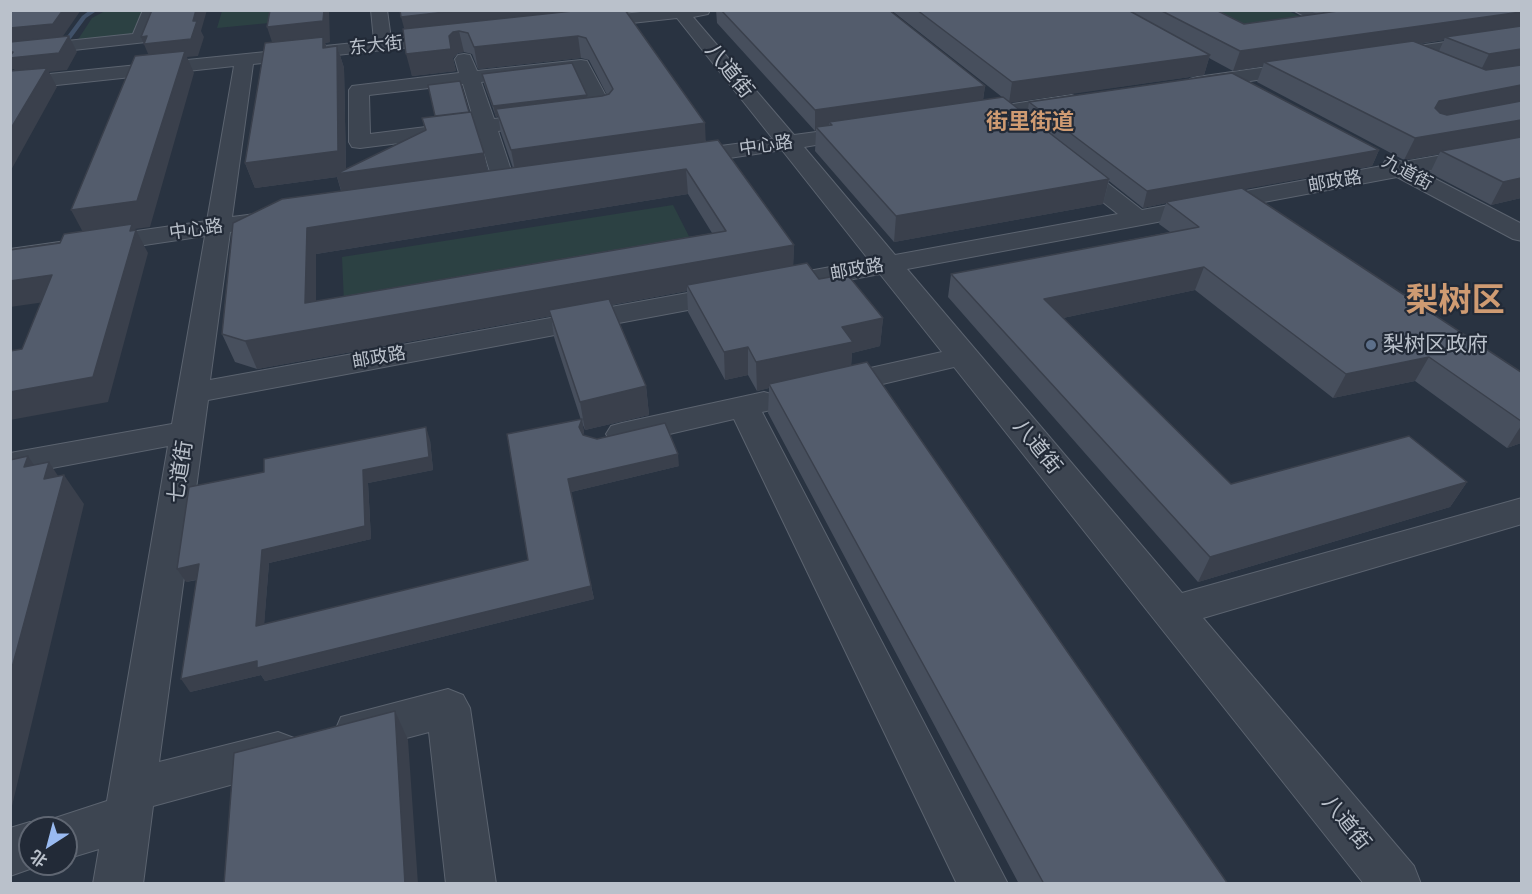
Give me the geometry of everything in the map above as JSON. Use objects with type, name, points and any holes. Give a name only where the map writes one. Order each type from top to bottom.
[{"type":"street","points":[[10,52],[140,38],[151,10]]},
{"type":"street","points":[[379,10],[383,45]]},
{"type":"street","points":[[573,25],[689,11]]},
{"type":"street","name":"八道街","points":[[689,11],[788,143],[1396,884]]},
{"type":"street","points":[[1300,19],[1330,22],[1350,20]]},
{"type":"street","name":"东大街","points":[[10,84],[462,36],[470,77]]},
{"type":"street","points":[[1374,57],[1521,36]]},
{"type":"street","points":[[38,81],[61,47]]},
{"type":"street","points":[[1407,52],[1437,65]]},
{"type":"street","name":"七道街","points":[[118,884],[244,60]]},
{"type":"street","points":[[1197,61],[1259,94]]},
{"type":"street","points":[[581,65],[604,111],[360,142],[359,90],[470,77],[581,65]]},
{"type":"street","points":[[1172,87],[1318,65]]},
{"type":"street","points":[[470,77],[505,185]]},
{"type":"street","points":[[985,97],[1021,126]]},
{"type":"street","points":[[957,118],[1092,98]]},
{"type":"street","name":"中心路","points":[[658,162],[878,130]]},
{"type":"street","name":"邮政路","points":[[193,393],[1521,147]]},
{"type":"street","name":"九道街","points":[[1370,153],[1521,234]]},
{"type":"street","points":[[1056,154],[1137,218]]},
{"type":"street","points":[[482,188],[529,181]]},
{"type":"street","name":"中心路","points":[[10,257],[299,215]]},
{"type":"street","points":[[599,439],[962,356]]},
{"type":"street","points":[[743,406],[983,884]]},
{"type":"street","points":[[10,465],[188,432]]},
{"type":"street","points":[[1172,611],[1521,511]]},
{"type":"street","points":[[78,830],[130,804],[318,741],[448,708],[471,884]]},
{"type":"green space","points":[[105,11],[143,11],[133,36],[77,41],[92,18]]},
{"type":"green space","points":[[222,11],[272,11],[269,23],[217,28]]},
{"type":"green space","points":[[1207,11],[1288,11],[1302,17],[1238,25]]},
{"type":"green space","points":[[673,205],[699,256],[344,303],[342,257]]},
{"type":"building","points":[[10,10],[63,10],[53,24],[10,28]]},
{"type":"building","points":[[152,10],[196,10],[193,21],[197,21],[191,39],[144,44],[147,36],[141,37]]},
{"type":"building","points":[[270,10],[324,10],[323,21],[267,27]]},
{"type":"building","points":[[400,10],[463,10],[401,17]]},
{"type":"building","points":[[582,10],[625,10],[705,123],[511,150],[496,109],[602,96],[609,94],[613,89],[586,38],[578,36],[474,47],[468,33],[459,31],[449,36],[451,49],[406,54],[403,29]]},
{"type":"building","points":[[721,10],[889,10],[985,86],[815,110]]},
{"type":"building","points":[[917,10],[1128,10],[1210,55],[1012,82]]},
{"type":"building","points":[[1160,10],[1216,10],[1244,24],[1345,10],[1521,10],[1521,12],[1240,51]]},
{"type":"building","points":[[1521,26],[1521,49],[1489,54],[1445,37]]},
{"type":"building","points":[[69,36],[59,53],[10,58],[13,52],[10,52],[10,42]]},
{"type":"building","points":[[323,37],[323,48],[337,46],[338,151],[245,163],[265,43]]},
{"type":"building","points":[[1413,41],[1486,70],[1521,65],[1521,85],[1439,101],[1435,108],[1447,115],[1521,101],[1521,120],[1415,138],[1264,62]]},
{"type":"building","points":[[185,51],[137,201],[71,210],[135,56]]},
{"type":"building","points":[[572,63],[587,95],[493,106],[482,74]]},
{"type":"building","points":[[47,68],[10,130],[10,71]]},
{"type":"building","points":[[1232,73],[1379,150],[1147,191],[1029,102]]},
{"type":"building","points":[[460,81],[469,112],[435,116],[428,85]]},
{"type":"building","points":[[1003,97],[1109,179],[896,216],[816,127],[832,125],[829,122]]},
{"type":"building","points":[[471,112],[484,153],[336,174],[426,130],[422,118]]},
{"type":"building","points":[[1521,137],[1521,178],[1503,182],[1441,151]]},
{"type":"building","points":[[718,140],[794,245],[245,341],[222,334],[233,223],[282,199]],"holes":[[[686,169],[726,231],[305,303],[307,228]]]},
{"type":"building","points":[[1242,188],[1521,372],[1521,421],[1429,357],[1346,374],[1204,267],[1044,299],[1231,484],[1409,436],[1467,482],[1210,557],[951,274],[1199,227],[1166,202]]},
{"type":"building","points":[[132,224],[130,231],[136,230],[93,377],[10,392],[10,351],[22,349],[52,275],[10,281],[10,250],[60,243],[64,234]]},
{"type":"building","points":[[807,263],[819,279],[847,274],[883,318],[842,327],[853,342],[756,362],[748,347],[724,352],[687,285]]},
{"type":"building","points":[[609,299],[646,386],[580,402],[549,310]]},
{"type":"building","points":[[867,362],[1228,884],[1044,884],[769,384]]},
{"type":"building","points":[[582,419],[579,427],[583,435],[597,439],[665,423],[678,454],[568,479],[591,586],[257,668],[257,661],[181,679],[199,564],[177,569],[189,487],[264,472],[264,459],[426,427],[429,457],[363,470],[365,526],[262,550],[256,626],[528,560],[507,434]]},
{"type":"building","points":[[28,456],[24,467],[49,462],[44,479],[64,475],[10,675],[10,460]]},
{"type":"building","points":[[395,711],[405,884],[224,884],[234,753]]},
{"type":"waterway","points":[[65,43],[84,17],[95,10]]},
{"type":"place","name":"梨树区政府","points":[[1371,345]]},
{"type":"district","name":"街里街道","points":[[1030,123]]},
{"type":"district","name":"梨树区","points":[[1455,302]]}]
